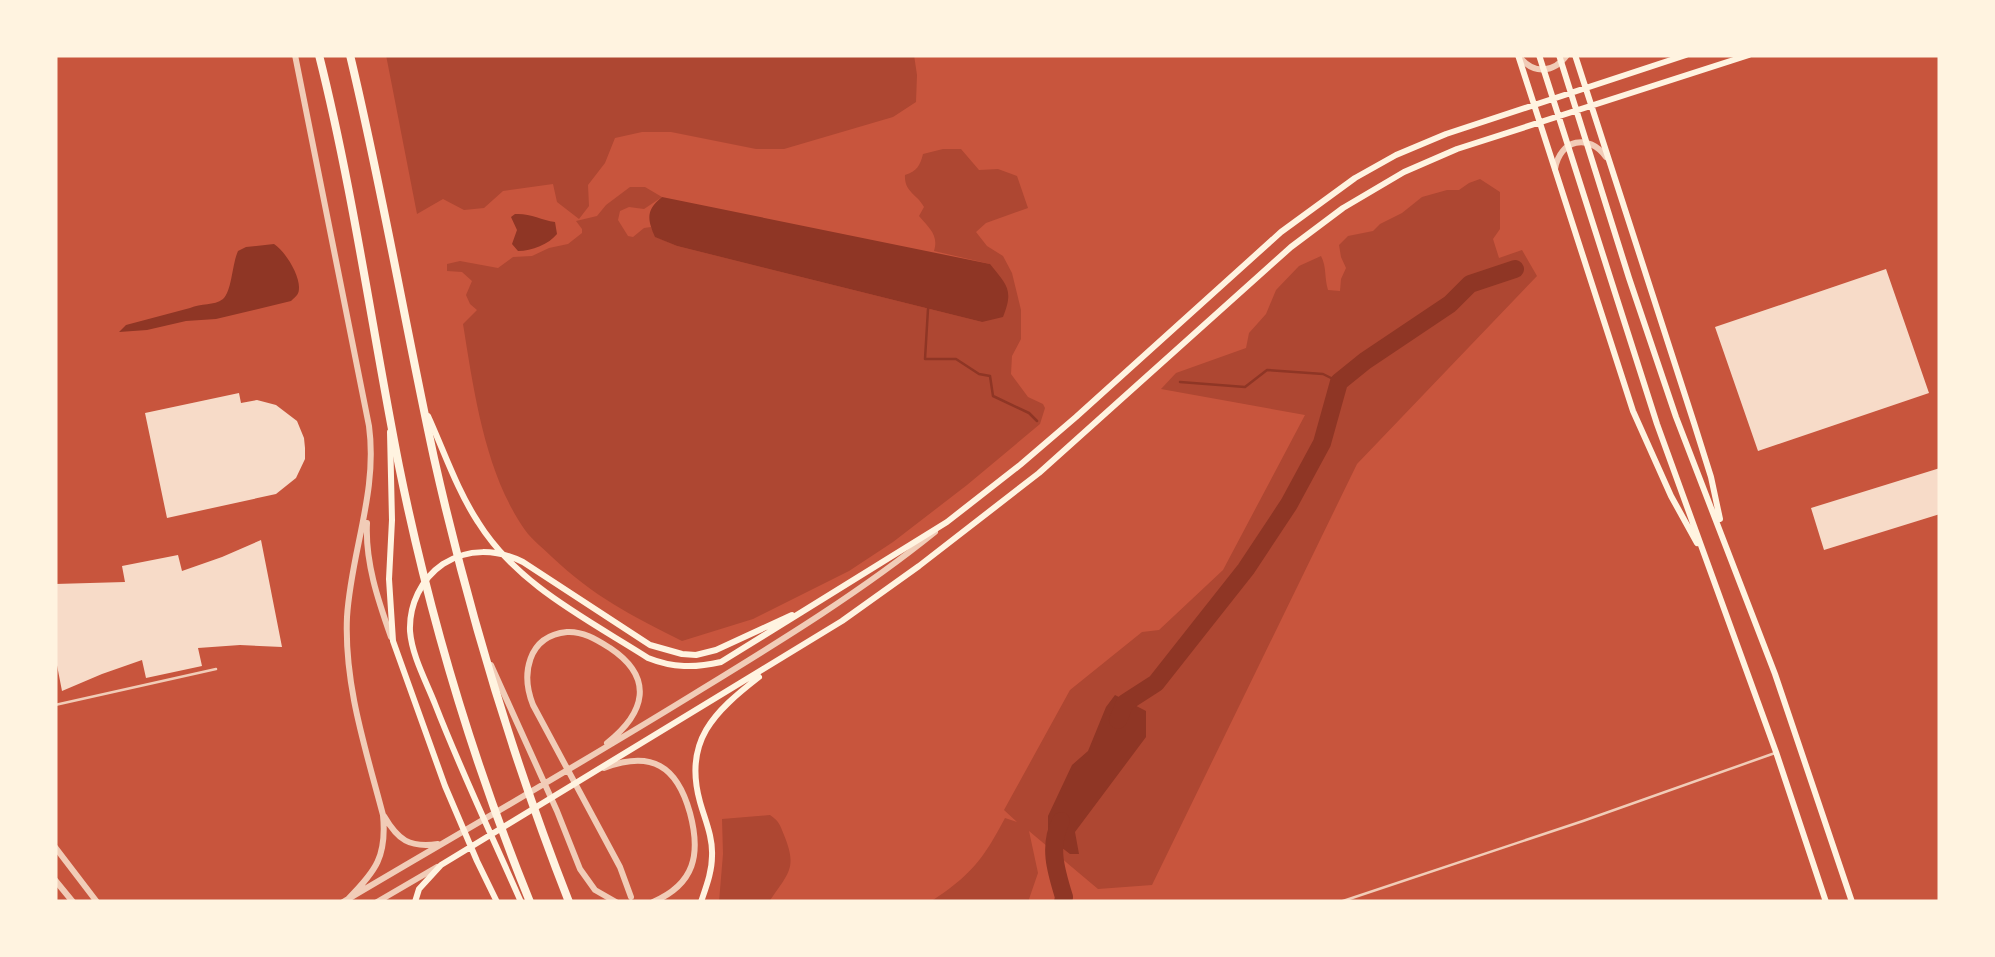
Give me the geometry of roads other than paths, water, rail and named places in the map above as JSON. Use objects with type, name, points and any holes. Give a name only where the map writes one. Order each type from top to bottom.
[{"type":"highway","points":[[319,55],[388,411],[425,577],[475,748],[530,902]]},
{"type":"highway","points":[[350,55],[423,406],[480,644],[569,902]]},
{"type":"main road","points":[[1519,55],[1632,411],[1670,496],[1708,562]]},
{"type":"main road","points":[[1539,55],[1657,424],[1826,902]]},
{"type":"main road","points":[[1559,55],[1676,416],[1776,674],[1852,902]]},
{"type":"main road","points":[[1575,55],[1711,477],[1724,540]]},
{"type":"main road","points":[[423,406],[477,521],[506,559],[539,587],[648,658],[692,668],[721,662],[947,522],[1020,465],[1281,232],[1332,193],[1396,156],[1446,134],[1686,55]]},
{"type":"main road","points":[[415,902],[419,889],[441,865],[873,600],[1008,498],[1317,227],[1404,172],[1458,149],[1749,55]]},
{"type":"main road","points":[[388,411],[393,641],[445,786],[498,902]]},
{"type":"main road","points":[[521,902],[447,735],[412,642],[412,612],[424,584],[437,568],[454,558],[484,552],[514,557],[650,644],[682,654],[716,650],[814,604]]},
{"type":"main road","points":[[701,902],[710,877],[712,841],[696,781],[697,749],[716,714],[783,658]]},
{"type":"street","points":[[294,55],[369,426],[372,459],[366,536],[376,591],[393,641]]},
{"type":"street","points":[[1519,55],[1532,68],[1542,70],[1552,69],[1567,55]]},
{"type":"street","points":[[1555,173],[1558,156],[1570,144],[1596,146],[1607,158]]},
{"type":"street","points":[[346,901],[372,875],[385,833],[354,700],[348,648],[349,593],[368,502]]},
{"type":"street","points":[[346,901],[801,628],[947,522]]},
{"type":"street","points":[[590,756],[631,721],[639,698],[637,676],[624,657],[597,640],[580,633],[556,634],[544,641],[529,660],[527,691],[632,897]]},
{"type":"street","points":[[480,644],[580,869],[594,890],[616,902]]},
{"type":"street","points":[[598,770],[642,760],[666,768],[682,788],[696,838],[693,864],[679,886],[653,902]]},
{"type":"street","points":[[383,815],[392,830],[409,843],[434,845],[449,841]]},
{"type":"street","points":[[55,847],[97,902]]},
{"type":"street","points":[[377,902],[441,865]]},
{"type":"street","points":[[55,880],[72,902]]},
{"type":"lane","points":[[55,705],[216,670]]},
{"type":"lane","points":[[1340,902],[1776,752]]},
{"type":"waterway","points":[[1118,720],[1125,703],[1156,683],[1246,569],[1289,504],[1322,443],[1339,382],[1450,304],[1470,284],[1515,269]]},
{"type":"waterway","points":[[928,309],[925,359],[956,359],[979,374],[990,376],[993,396],[1029,413],[1037,421]]},
{"type":"waterway","points":[[1180,382],[1245,387],[1267,370],[1323,374],[1339,382]]},
{"type":"waterway","points":[[1061,821],[1054,849],[1063,902]]}]
